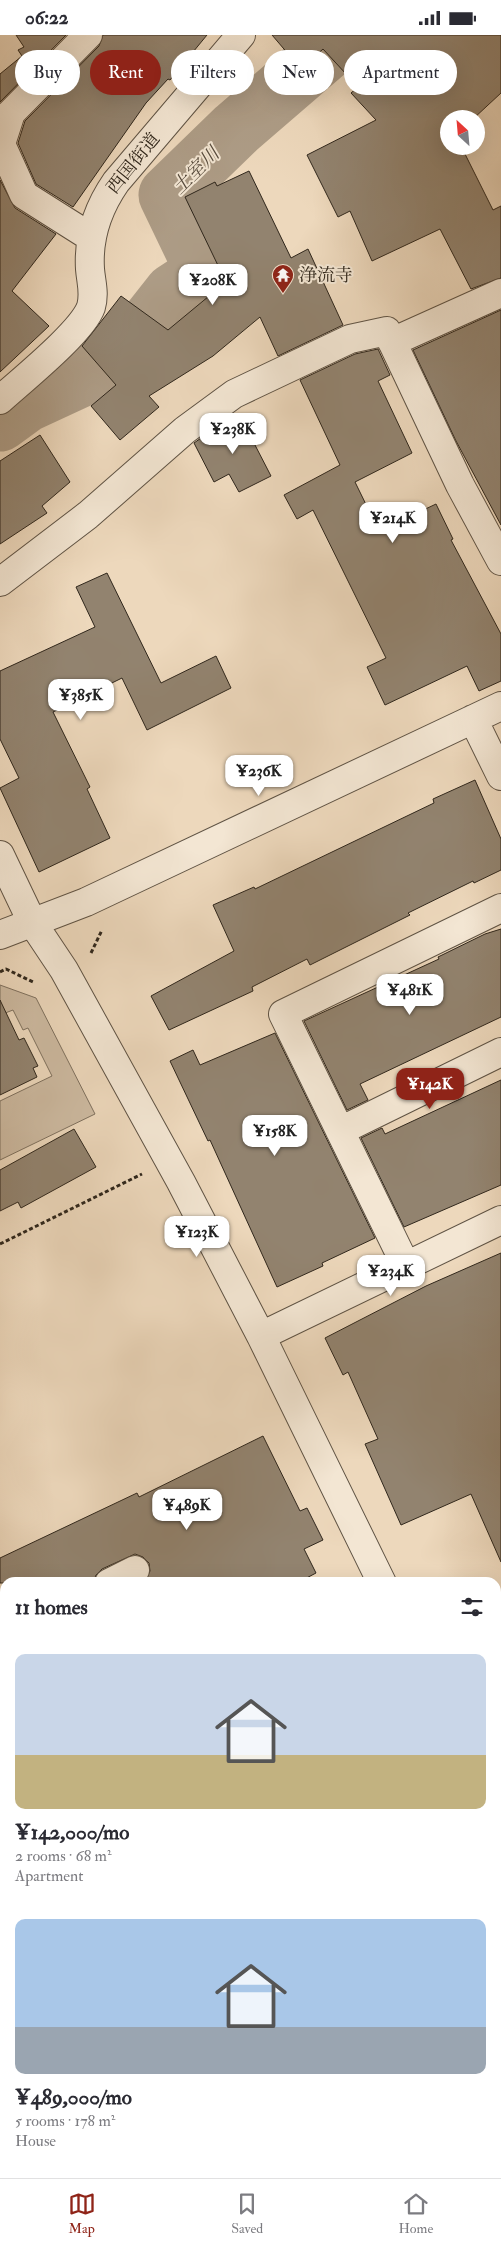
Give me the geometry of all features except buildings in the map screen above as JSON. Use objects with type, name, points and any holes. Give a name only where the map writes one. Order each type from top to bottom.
[{"type":"street","points":[[88,35],[11,113],[1,144],[24,195],[92,238]]},
{"type":"street","name":"西国街道","points":[[0,401],[76,329],[86,316],[94,291],[90,268],[92,238],[99,212],[116,182],[242,35]]},
{"type":"street","points":[[392,342],[501,293]]},
{"type":"street","points":[[0,582],[88,515],[185,429],[234,395],[350,339],[387,331],[460,485],[501,561]]},
{"type":"street","points":[[0,935],[86,902],[501,706]]},
{"type":"street","points":[[473,719],[501,776]]},
{"type":"street","points":[[0,855],[32,922],[69,979],[181,1182],[261,1336],[379,1577]]},
{"type":"street","points":[[406,1266],[283,1014],[501,908]]},
{"type":"street","points":[[340,1131],[501,1052]]},
{"type":"street","points":[[261,1336],[501,1219]]},
{"type":"street","points":[[121,1577],[135,1570]]},
{"type":"path","points":[[0,1244],[142,1174]]},
{"type":"shaded area","points":[[0,985],[36,998],[95,1114],[0,1160],[0,1101],[52,1076],[28,1028],[23,1030],[13,1010],[0,1015]]},
{"type":"waterway","name":"土室川","points":[[0,422],[26,403],[121,359],[173,293],[205,272],[168,195],[236,129],[345,35]]},
{"type":"place","name":"浄流寺","points":[[283,294]]}]
